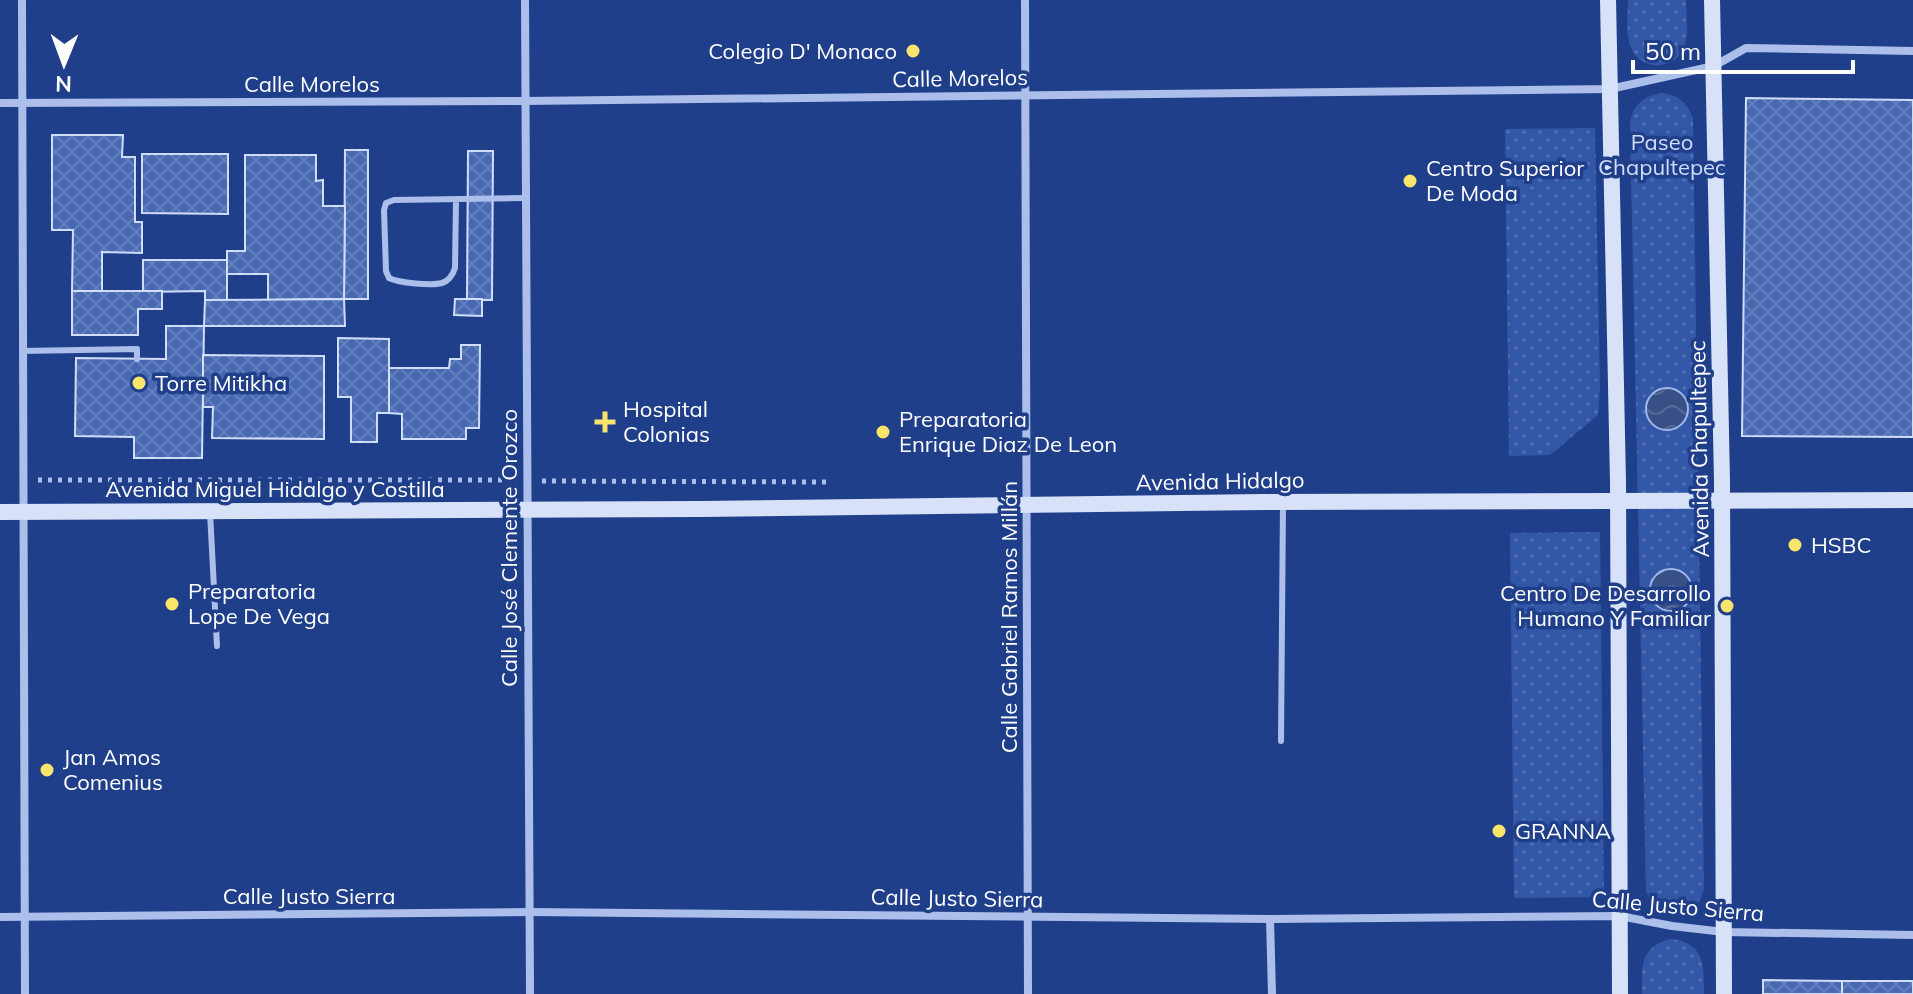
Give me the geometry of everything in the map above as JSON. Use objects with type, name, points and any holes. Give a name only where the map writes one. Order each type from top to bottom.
[{"type":"street","points":[[22,0],[25,994]]},
{"type":"street","name":"Calle José Clemente Orozco","points":[[525,0],[530,994]]},
{"type":"street","name":"Calle Gabriel Ramos Millán","points":[[1025,0],[1028,994]]},
{"type":"street","points":[[1608,0],[1618,501],[1620,994]]},
{"type":"street","name":"Avenida Chapultepec","points":[[1712,0],[1723,500],[1724,994]]},
{"type":"street","name":"Calle Morelos","points":[[0,103],[525,101],[1610,89],[1714,66],[1746,48],[1913,51]]},
{"type":"street","name":"Avenida Hidalgo","points":[[527,511],[1283,502],[1913,500]]},
{"type":"street","name":"Avenida Miguel Hidalgo y Costilla","points":[[22,512],[527,511]]},
{"type":"street","points":[[0,512],[22,512]]},
{"type":"street","name":"Calle Justo Sierra","points":[[0,917],[530,912],[1270,919],[1620,916],[1724,932],[1913,935]]},
{"type":"street","points":[[1270,919],[1272,994]]},
{"type":"lane","points":[[456,200],[455,268],[451,277],[443,283],[400,283],[389,278],[386,271],[386,203],[394,200],[525,198]]},
{"type":"lane","points":[[22,351],[137,349],[137,359]]},
{"type":"lane","points":[[1281,741],[1283,502]]},
{"type":"lane","points":[[210,512],[217,646]]},
{"type":"green space","name":"Paseo Chapultepec","points":[[1628,0],[1686,0],[1686,39],[1676,59],[1652,65],[1637,57],[1628,38]]},
{"type":"green space","name":"Paseo Chapultepec","points":[[1655,94],[1678,98],[1693,118],[1704,888],[1694,906],[1676,912],[1657,907],[1646,891],[1630,126],[1636,108],[1644,99]],"holes":[[[1679,391],[1688,410],[1671,429],[1657,428]],[[1669,569],[1683,573],[1662,609],[1652,600],[1663,571]]]},
{"type":"green space","points":[[1595,128],[1598,415],[1550,455],[1509,456],[1505,129]]},
{"type":"green space","points":[[1600,532],[1604,897],[1514,898],[1510,533]]},
{"type":"green space","points":[[1670,939],[1682,941],[1696,950],[1704,974],[1704,994],[1642,994],[1644,960],[1653,948]]},
{"type":"water","points":[[1667,388],[1682,394],[1688,409],[1682,424],[1667,430],[1652,424],[1646,409],[1652,394]]},
{"type":"water","points":[[1671,569],[1686,575],[1692,590],[1686,605],[1671,611],[1656,605],[1650,590],[1656,575]]},
{"type":"building","points":[[1746,98],[1913,100],[1913,437],[1742,436]]},
{"type":"building","points":[[52,135],[123,135],[122,157],[135,157],[135,222],[142,222],[142,253],[102,252],[102,291],[72,291],[73,230],[52,230]]},
{"type":"building","points":[[345,150],[368,150],[368,299],[344,299]]},
{"type":"building","points":[[468,151],[493,151],[492,300],[467,300]]},
{"type":"building","points":[[142,154],[228,154],[228,214],[142,213]]},
{"type":"building","points":[[245,155],[316,155],[316,181],[323,180],[323,206],[345,206],[344,299],[268,300],[268,274],[227,274],[227,251],[245,251]]},
{"type":"building","points":[[143,260],[227,260],[227,300],[205,300],[205,291],[143,292]]},
{"type":"building","points":[[72,291],[162,291],[162,309],[138,309],[138,335],[72,335]]},
{"type":"building","points":[[344,299],[345,326],[204,326],[205,300]]},
{"type":"building","points":[[455,299],[482,299],[482,316],[454,315]]},
{"type":"building","name":"Torre Mitikha","points":[[166,326],[204,326],[202,458],[134,458],[134,437],[75,436],[76,358],[166,359]]},
{"type":"building","points":[[338,338],[389,339],[389,413],[377,413],[377,442],[351,442],[351,397],[338,397]]},
{"type":"building","points":[[461,345],[480,345],[479,428],[466,428],[466,439],[402,439],[402,414],[389,413],[389,368],[449,368],[450,359],[461,359]]},
{"type":"building","points":[[203,355],[324,356],[324,439],[212,438],[213,407],[203,407]]},
{"type":"building","points":[[1763,980],[1842,981],[1842,994],[1763,994]]},
{"type":"building","points":[[1842,981],[1913,981],[1913,994],[1842,994]]},
{"type":"place","name":"Colegio D' Monaco","points":[[913,51]]},
{"type":"place","name":"Centro Superior De Moda","points":[[1410,181]]},
{"type":"place","name":"Torre Mitikha","points":[[139,383]]},
{"type":"place","name":"Hospital Colonias","points":[[605,422]]},
{"type":"place","name":"Preparatoria Enrique Diaz De Leon","points":[[883,432]]},
{"type":"place","name":"HSBC","points":[[1795,545]]},
{"type":"place","name":"Preparatoria Lope De Vega","points":[[172,604]]},
{"type":"place","name":"Centro De Desarrollo Humano Y Familiar","points":[[1727,606]]},
{"type":"place","name":"Jan Amos Comenius","points":[[47,770]]},
{"type":"place","name":"GRANNA","points":[[1499,831]]}]
